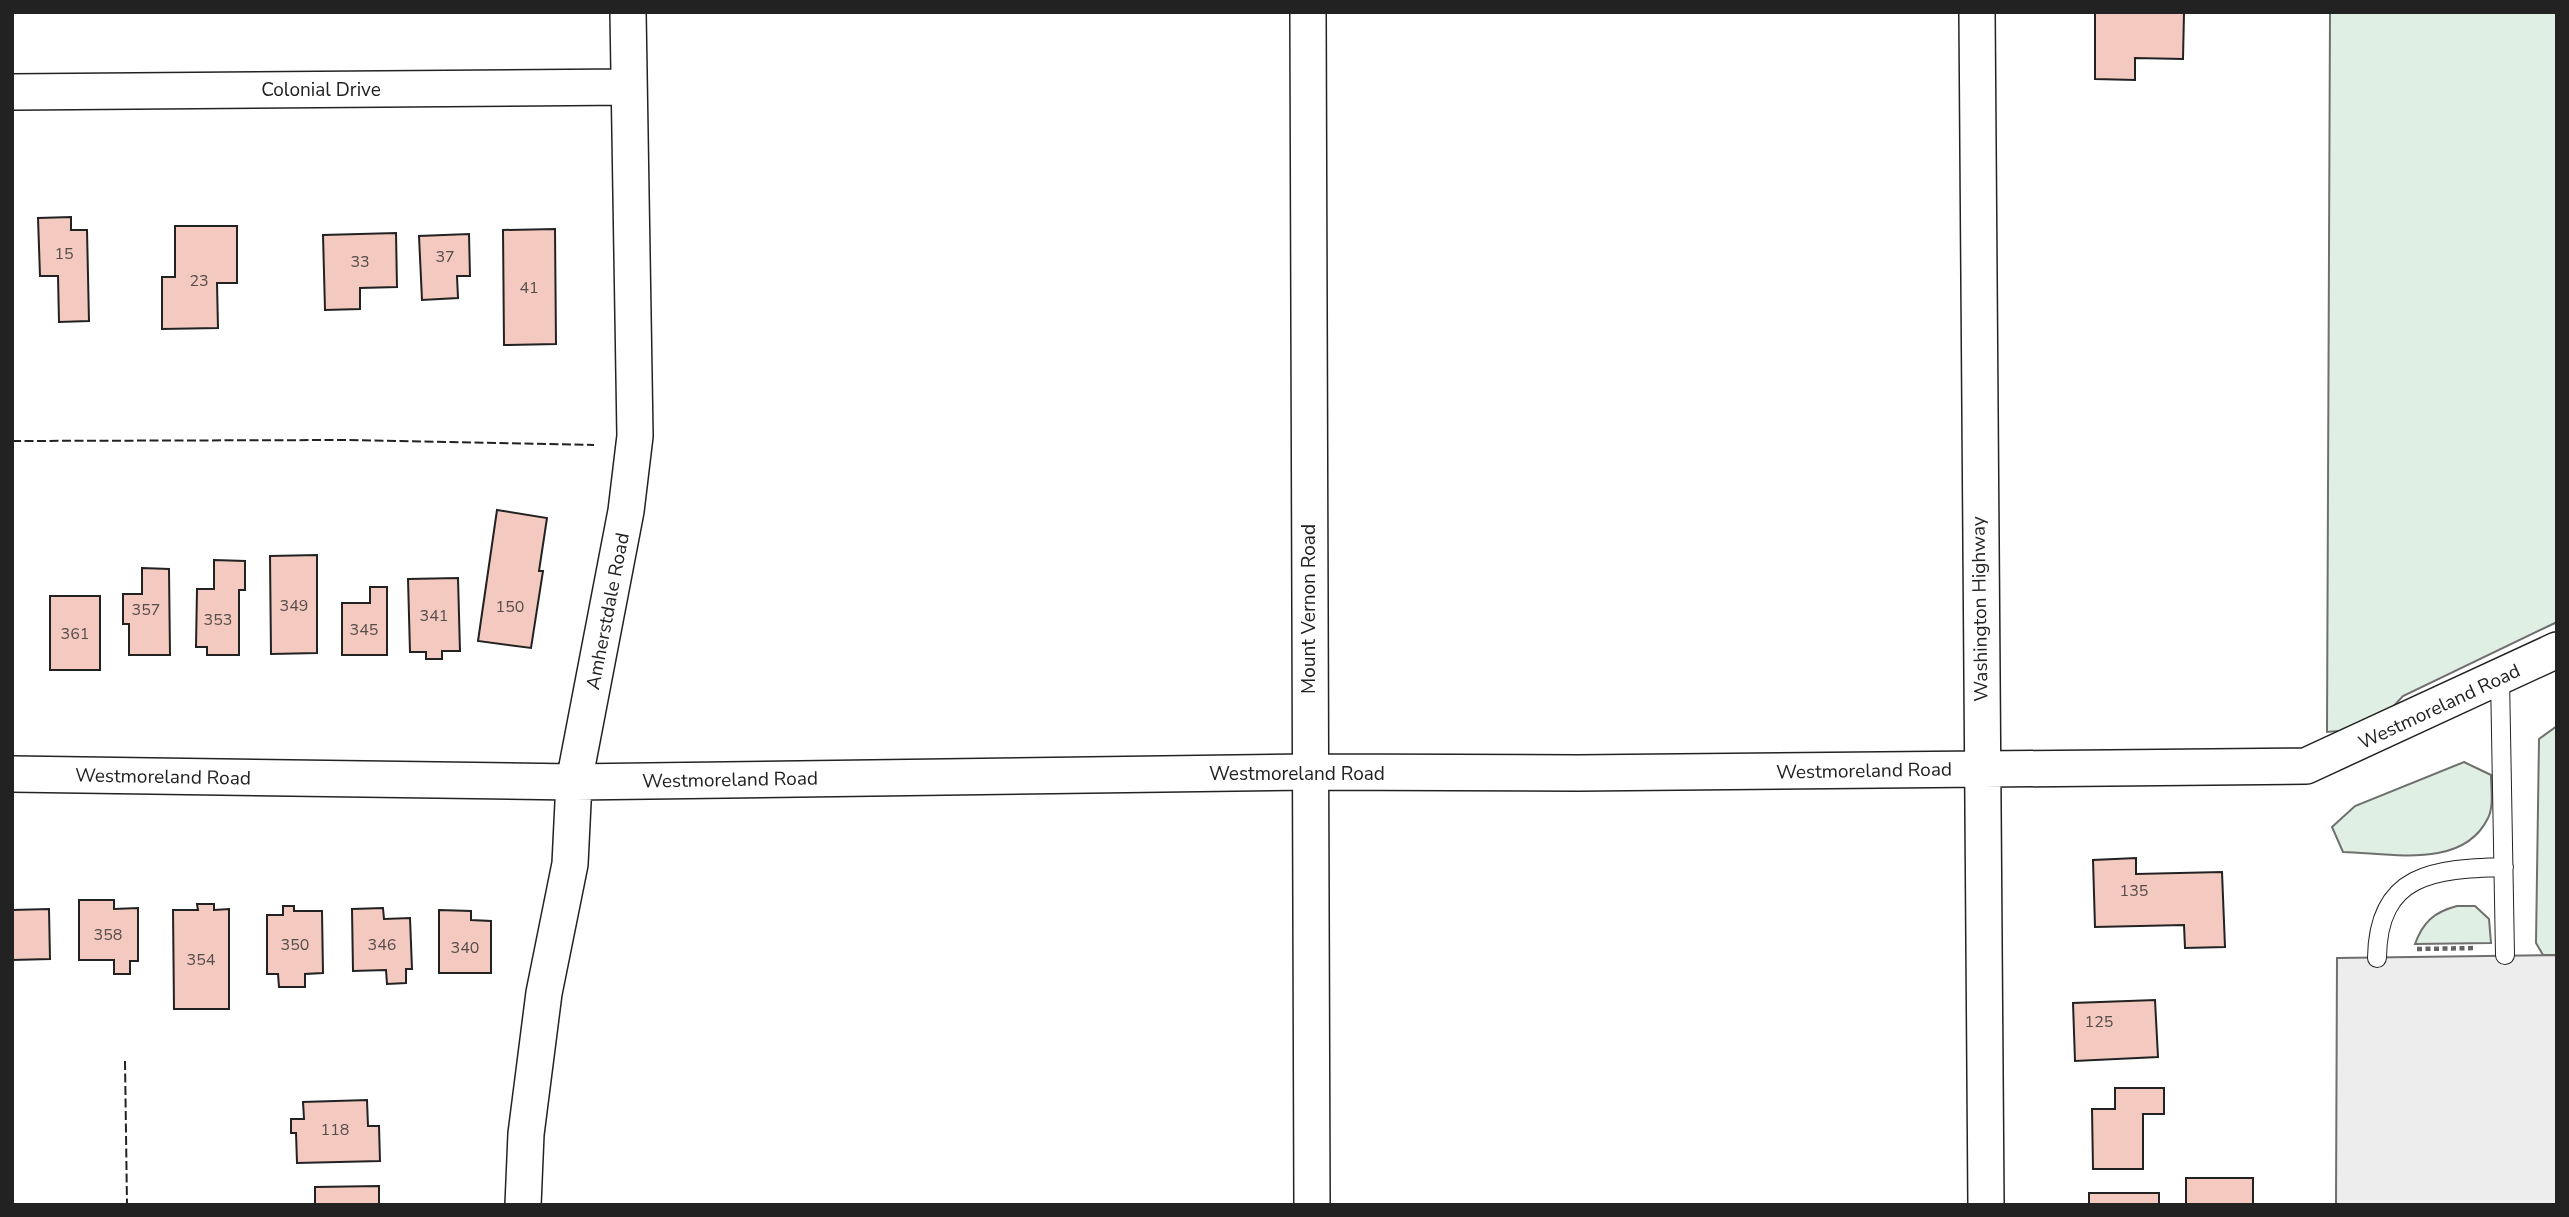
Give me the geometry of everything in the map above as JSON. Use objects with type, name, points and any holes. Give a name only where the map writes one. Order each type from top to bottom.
[{"type":"street","name":"Amherstdale Road","points":[[523,1205],[526,1134],[544,993],[570,864],[573,782],[626,511],[635,436],[628,12]]},
{"type":"street","name":"Mount Vernon Road","points":[[1308,12],[1308,772],[1312,853],[1312,1205]]},
{"type":"street","name":"Washington Highway","points":[[1977,12],[1986,1205]]},
{"type":"street","name":"Colonial Drive","points":[[12,92],[629,87]]},
{"type":"street","name":"Westmoreland Road","points":[[12,774],[573,782],[1308,772],[2306,766],[2557,650]]},
{"type":"lane","points":[[2500,677],[2505,955]]},
{"type":"lane","points":[[2377,958],[2377,935],[2384,910],[2415,879],[2449,869],[2504,867]]},
{"type":"path","points":[[2417,950],[2484,948]]},
{"type":"green space","points":[[2330,12],[2557,12],[2557,622],[2403,696],[2373,728],[2327,732]]},
{"type":"green space","points":[[2557,726],[2557,955],[2543,955],[2536,943],[2539,739]]},
{"type":"green space","points":[[2464,762],[2491,775],[2490,813],[2477,834],[2444,852],[2424,855],[2343,852],[2332,827],[2355,806]]},
{"type":"green space","points":[[2457,906],[2475,906],[2489,919],[2491,943],[2415,944],[2430,919]]},
{"type":"shaded area","points":[[2557,955],[2557,1205],[2336,1205],[2337,958]]},
{"type":"building","points":[[2095,12],[2184,13],[2183,59],[2135,58],[2135,80],[2095,79]]},
{"type":"building","points":[[71,217],[71,230],[87,230],[89,321],[59,322],[58,276],[40,276],[38,218]]},
{"type":"building","points":[[175,226],[237,226],[237,283],[217,283],[218,328],[162,329],[162,277],[175,277]]},
{"type":"building","points":[[555,229],[556,344],[504,345],[503,230]]},
{"type":"building","points":[[396,233],[397,287],[360,288],[360,309],[325,310],[323,235]]},
{"type":"building","points":[[469,234],[470,276],[457,276],[458,298],[422,300],[419,236]]},
{"type":"building","points":[[497,510],[547,518],[539,571],[543,571],[531,648],[478,641]]},
{"type":"building","points":[[317,555],[317,653],[271,654],[270,556]]},
{"type":"building","points":[[214,560],[245,561],[245,590],[239,590],[239,655],[207,655],[207,647],[196,647],[197,589],[214,589]]},
{"type":"building","points":[[142,568],[169,569],[170,655],[129,655],[129,624],[123,624],[123,594],[142,594]]},
{"type":"building","points":[[458,578],[460,651],[442,651],[442,659],[426,659],[426,652],[410,652],[408,579]]},
{"type":"building","points":[[370,587],[387,587],[387,655],[342,655],[342,603],[370,603]]},
{"type":"building","points":[[50,596],[100,596],[100,670],[50,670]]},
{"type":"building","points":[[2136,858],[2136,874],[2222,872],[2225,947],[2185,948],[2184,925],[2095,927],[2093,860]]},
{"type":"building","points":[[79,900],[114,900],[114,909],[138,908],[138,961],[130,961],[130,974],[114,974],[114,960],[79,960]]},
{"type":"building","points":[[197,904],[214,904],[214,910],[229,909],[229,1009],[174,1009],[173,910],[198,910]]},
{"type":"building","points":[[283,906],[294,906],[294,911],[322,911],[323,973],[305,974],[305,987],[279,987],[278,974],[267,974],[267,915],[283,915]]},
{"type":"building","points":[[383,908],[384,919],[410,918],[412,969],[406,969],[406,983],[387,984],[386,970],[353,971],[352,909]]},
{"type":"building","points":[[49,909],[50,959],[12,960],[12,910]]},
{"type":"building","points":[[439,910],[471,911],[471,920],[491,921],[491,973],[439,973]]},
{"type":"building","points":[[2155,1000],[2158,1057],[2075,1061],[2073,1003]]},
{"type":"building","points":[[2115,1088],[2164,1088],[2164,1114],[2143,1114],[2143,1169],[2093,1169],[2092,1109],[2115,1109]]},
{"type":"building","points":[[367,1100],[368,1126],[379,1126],[380,1161],[297,1163],[296,1133],[291,1133],[291,1119],[304,1119],[303,1102]]},
{"type":"building","points":[[2186,1178],[2253,1178],[2253,1205],[2186,1205]]},
{"type":"building","points":[[379,1186],[379,1205],[315,1205],[315,1187]]},
{"type":"building","points":[[2089,1193],[2159,1193],[2159,1205],[2089,1205]]},
{"type":"fence","points":[[12,441],[344,440],[594,445]]},
{"type":"fence","points":[[125,1061],[127,1205]]}]
